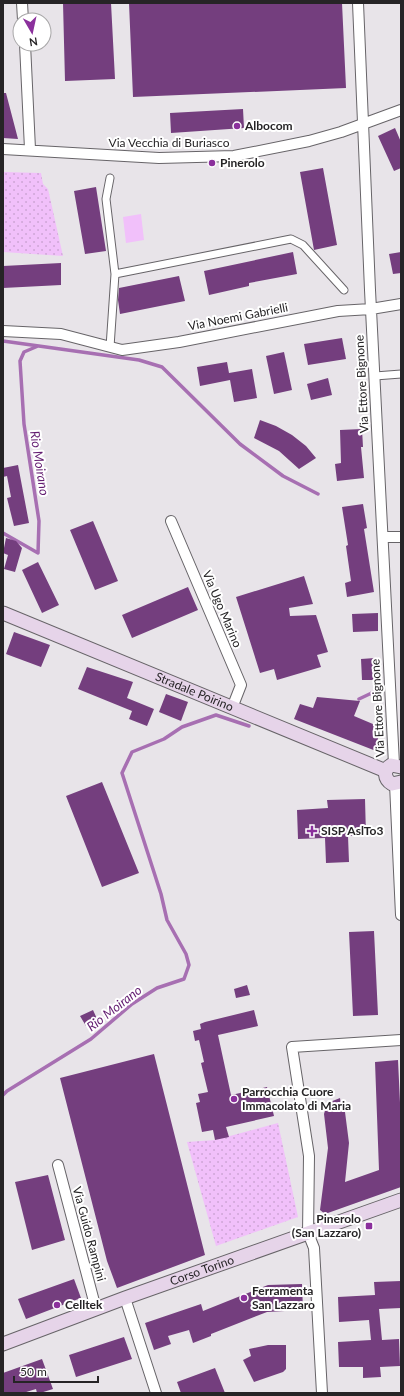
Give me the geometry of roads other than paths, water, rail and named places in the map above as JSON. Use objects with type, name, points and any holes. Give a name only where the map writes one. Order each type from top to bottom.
[{"type":"main road","name":"Stradale Poirino","points":[[3,613],[232,708],[394,768]]},
{"type":"main road","points":[[394,768],[387,780],[398,783]]},
{"type":"main road","name":"Corso Torino","points":[[3,1344],[125,1298],[401,1200]]},
{"type":"street","name":"Via Ettore Bignone","points":[[358,3],[371,309],[384,537],[394,768]]},
{"type":"street","points":[[24,52],[30,149]]},
{"type":"street","name":"Via Vecchia di Buriasco","points":[[3,149],[30,149],[42,152],[160,158],[234,156],[309,141],[341,132],[401,110]]},
{"type":"street","points":[[110,178],[106,199],[115,274],[110,347]]},
{"type":"street","points":[[115,274],[291,240],[303,245],[344,290]]},
{"type":"street","name":"Via Noemi Gabrielli","points":[[3,331],[61,334],[122,350],[147,347],[338,311],[371,309],[401,304]]},
{"type":"street","points":[[375,376],[401,374]]},
{"type":"street","name":"Via Ugo Marino","points":[[170,520],[241,685],[232,708]]},
{"type":"street","points":[[384,537],[401,537]]},
{"type":"street","points":[[390,693],[401,693]]},
{"type":"street","points":[[398,783],[401,915]]},
{"type":"street","points":[[322,1393],[314,1248],[308,1233],[309,1156],[292,1047],[401,1040]]},
{"type":"street","name":"Via Guido Rampini","points":[[58,1165],[96,1310]]},
{"type":"street","points":[[125,1298],[156,1393]]},
{"type":"waterway","points":[[3,341],[139,360],[162,367],[240,444],[283,476],[318,494]]},
{"type":"waterway","name":"Rio Moirano","points":[[3,533],[38,553],[39,521],[24,424],[20,361],[24,352],[38,346]]},
{"type":"waterway","points":[[359,699],[378,690]]},
{"type":"waterway","name":"Rio Moirano","points":[[3,1095],[7,1091],[91,1039],[132,1004],[157,988],[184,979],[189,965],[186,954],[167,920],[161,894],[122,773],[132,752],[164,739],[182,727],[216,715],[249,726]]},
{"type":"place","name":"Albocom","points":[[237,126]]},
{"type":"place","name":"Pinerolo","points":[[212,163]]},
{"type":"place","name":"SISP AslTo3","points":[[312,831]]},
{"type":"place","name":"Parrocchia Cuore Immacolato di Maria","points":[[234,1099]]},
{"type":"place","name":"Pinerolo (San Lazzaro)","points":[[369,1226]]},
{"type":"place","name":"Ferramenta San Lazzaro","points":[[244,1298]]},
{"type":"place","name":"Celltek","points":[[57,1305]]}]
